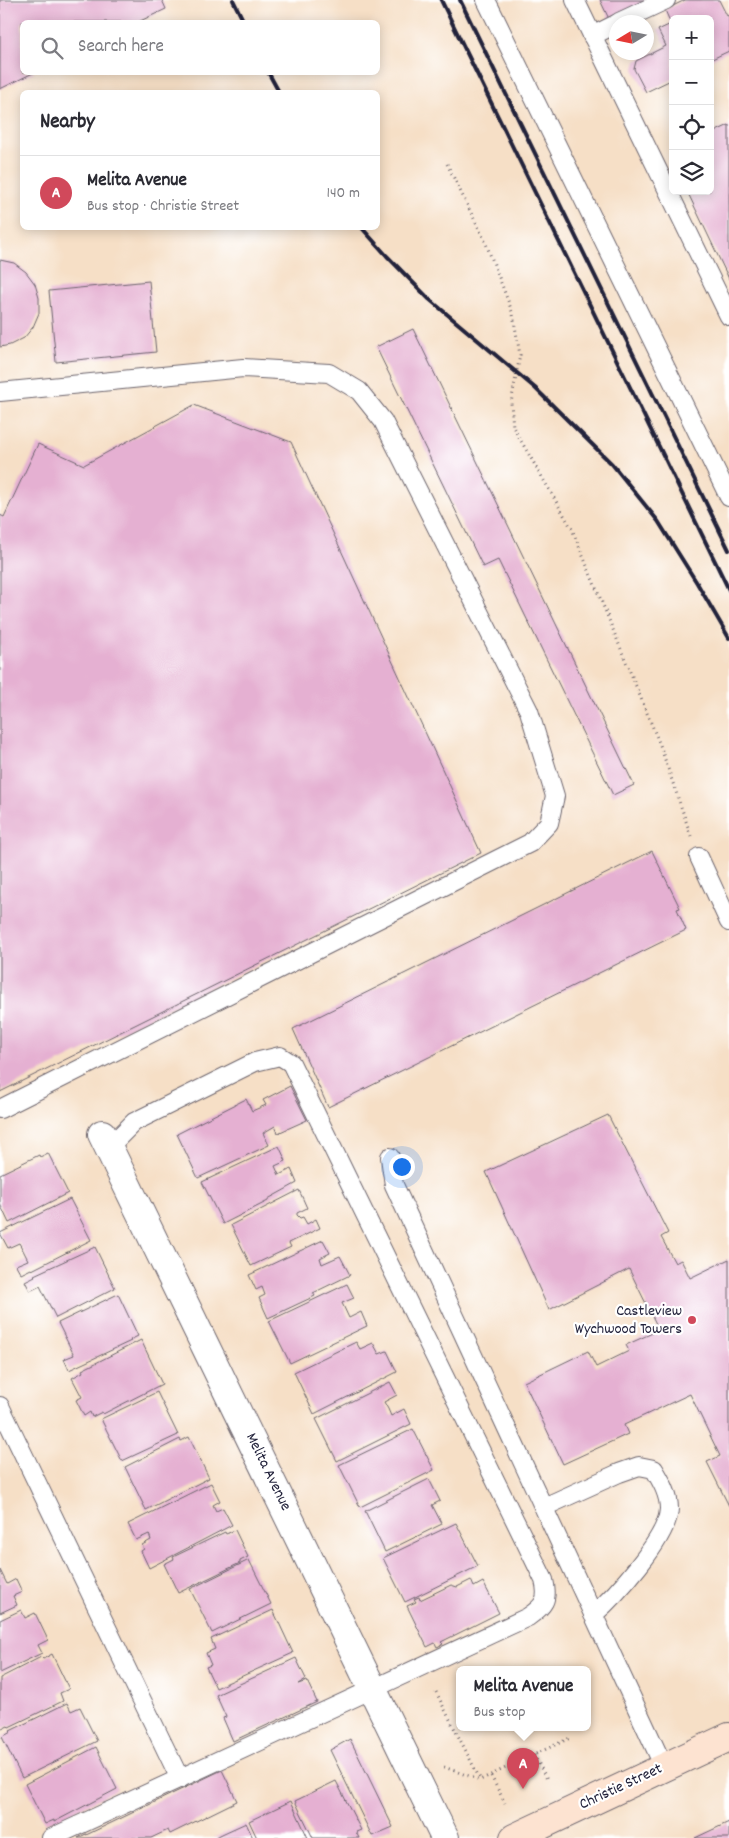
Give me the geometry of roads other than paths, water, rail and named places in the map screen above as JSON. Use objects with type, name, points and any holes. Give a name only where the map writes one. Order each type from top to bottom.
[{"type":"street","name":"Melita Avenue","points":[[106,1141],[445,1838]]},
{"type":"street","name":"Christie Street","points":[[525,1836],[729,1737]]},
{"type":"lane","points":[[486,0],[729,497]]},
{"type":"lane","points":[[575,0],[729,316]]},
{"type":"lane","points":[[635,15],[666,0]]},
{"type":"lane","points":[[592,36],[609,28]]},
{"type":"lane","points":[[0,392],[243,368],[329,373],[360,391],[383,421],[529,710],[555,796],[549,823],[530,843],[0,1110]]},
{"type":"lane","points":[[698,858],[729,922]]},
{"type":"lane","points":[[51,1838],[528,1617],[538,1610],[545,1601],[547,1592],[544,1580],[291,1063],[280,1056],[255,1062],[134,1122],[106,1141]]},
{"type":"lane","points":[[390,1157],[394,1185],[664,1767]]},
{"type":"lane","points":[[0,1406],[180,1779]]},
{"type":"lane","points":[[544,1508],[619,1473],[639,1466],[654,1469],[665,1487],[669,1510],[662,1530],[631,1576],[612,1599],[593,1615]]},
{"type":"railway","points":[[233,0],[243,20]]},
{"type":"railway","points":[[441,0],[729,590]]},
{"type":"railway","points":[[460,0],[729,550]]},
{"type":"railway","points":[[270,75],[278,90]]},
{"type":"railway","points":[[364,230],[429,299],[535,388],[612,464],[658,521],[729,638]]},
{"type":"place","name":"Castleview Wychwood Towers","points":[[692,1320]]},
{"type":"place","name":"Melita Avenue","points":[[523,1789]]}]
